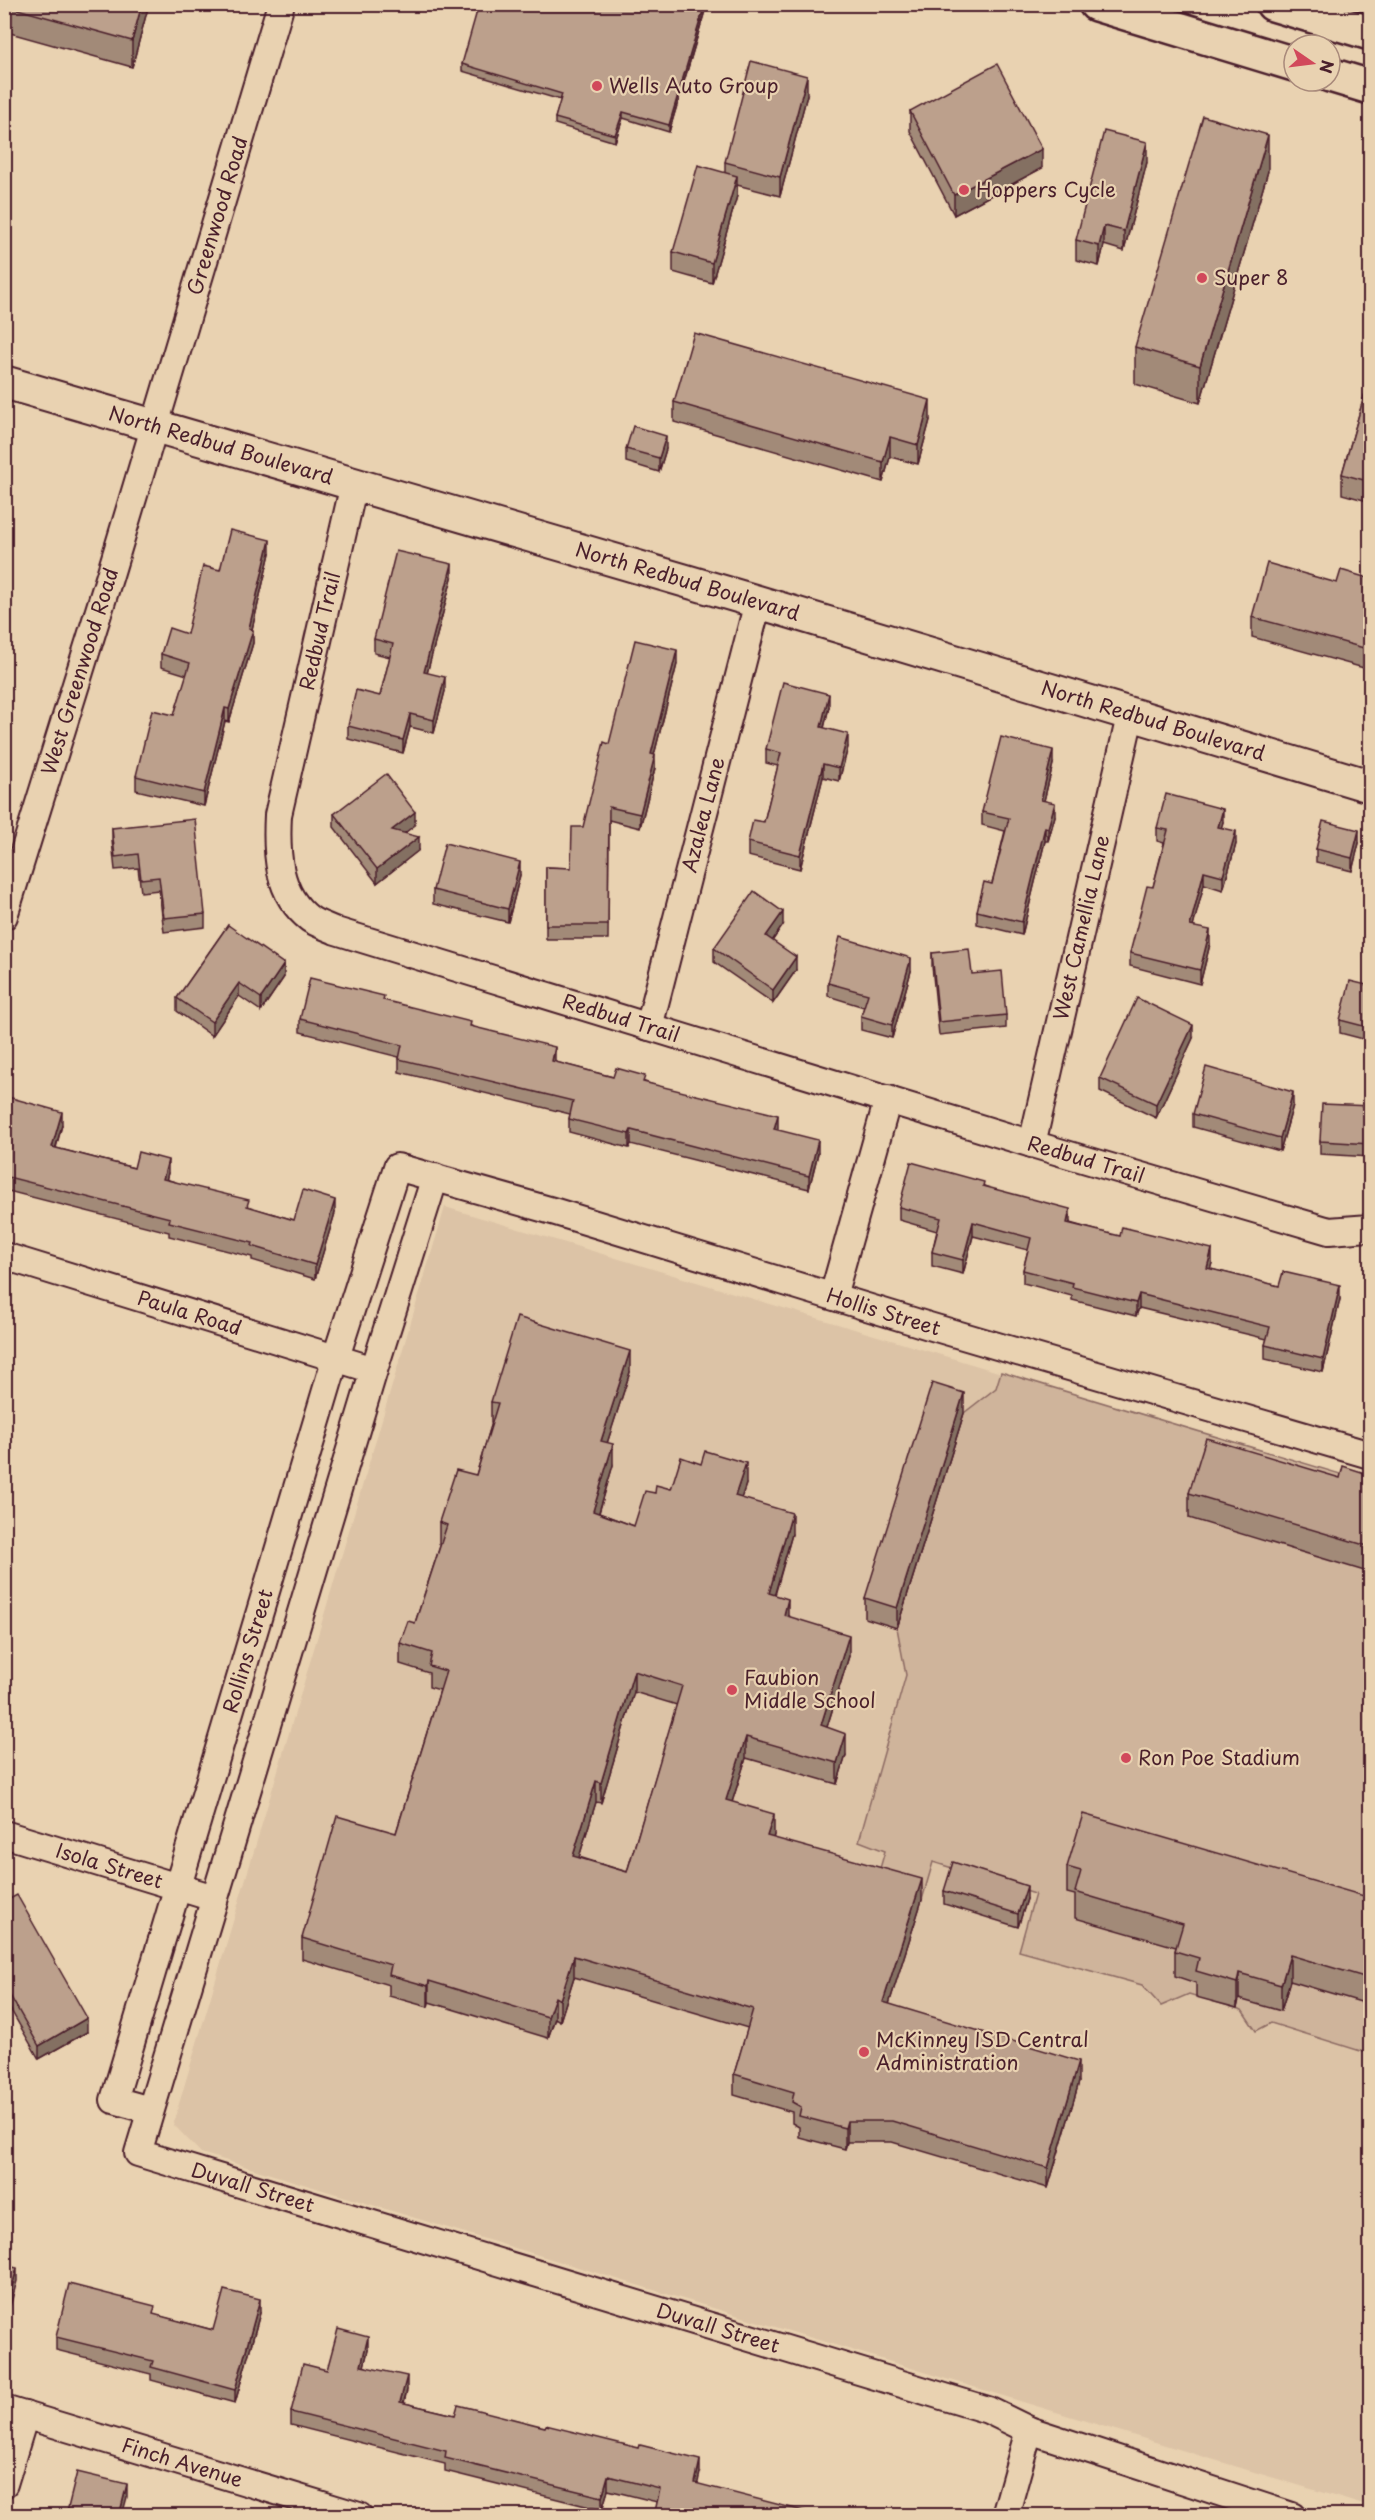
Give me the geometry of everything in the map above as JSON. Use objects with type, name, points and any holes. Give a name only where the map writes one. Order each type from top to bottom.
[{"type":"main road","points":[[1096,4],[1282,60]]},
{"type":"main road","points":[[1273,4],[1371,33]]},
{"type":"main road","points":[[1342,79],[1371,87]]},
{"type":"street","name":"Greenwood Road","points":[[154,426],[281,4]]},
{"type":"street","name":"North Redbud Boulevard","points":[[4,382],[1131,712],[1371,786]]},
{"type":"street","name":"West Greenwood Road","points":[[4,916],[154,426]]},
{"type":"street","name":"Redbud Trail","points":[[354,484],[278,815],[276,845],[279,872],[291,898],[310,919],[336,931],[649,1027],[888,1098],[1032,1144],[1329,1231],[1371,1228]]},
{"type":"street","name":"Azalea Lane","points":[[649,1027],[758,602]]},
{"type":"street","name":"West Camellia Lane","points":[[1032,1144],[1131,712]]},
{"type":"street","points":[[832,1296],[888,1098]]},
{"type":"street","name":"Hollis Street","points":[[397,1167],[1371,1455]]},
{"type":"street","name":"Rollins Street","points":[[150,2110],[114,2100],[336,1357],[397,1167]]},
{"type":"street","name":"Rollins Street","points":[[138,2153],[374,1370],[435,1177]]},
{"type":"street","name":"Paula Road","points":[[4,1256],[374,1370]]},
{"type":"street","name":"Isola Street","points":[[4,1834],[214,1898]]},
{"type":"street","name":"Duvall Street","points":[[138,2153],[988,2410],[1029,2430],[1292,2516]]},
{"type":"street","points":[[4,2484],[15,2412]]},
{"type":"street","name":"Finch Avenue","points":[[15,2412],[359,2516]]},
{"type":"street","points":[[1005,2516],[1029,2430]]},
{"type":"shaded area","points":[[445,1207],[1370,1483],[1370,2507],[201,2153],[173,2124]]},
{"type":"shaded area","name":"Ron Poe Stadium","points":[[1001,1372],[1370,1483],[1370,2054],[1271,2023],[1256,2031],[1242,2010],[1189,1994],[1161,2006],[1142,1985],[1019,1951],[1035,1894],[933,1862],[922,1900],[875,1886],[885,1851],[859,1841],[906,1675],[897,1628],[964,1413],[996,1388]]},
{"type":"building","points":[[11,4],[142,4],[132,41],[10,7]]},
{"type":"building","name":"Wells Auto Group","points":[[479,4],[705,4],[669,125],[623,112],[615,135],[555,118],[562,94],[462,64]]},
{"type":"building","points":[[751,61],[807,76],[780,177],[725,162]]},
{"type":"building","points":[[997,64],[1042,149],[954,195],[910,111]]},
{"type":"building","name":"Super 8","points":[[1203,116],[1268,135],[1200,366],[1135,347]]},
{"type":"building","points":[[1104,131],[1147,142],[1124,231],[1104,226],[1099,246],[1076,240]]},
{"type":"building","points":[[698,165],[737,176],[712,263],[673,252]]},
{"type":"building","points":[[694,333],[930,400],[918,445],[890,437],[883,462],[674,402]]},
{"type":"building","points":[[1371,372],[1371,482],[1342,474]]},
{"type":"building","points":[[633,426],[666,436],[659,458],[626,449]]},
{"type":"building","points":[[230,530],[270,540],[249,628],[253,630],[229,709],[225,708],[204,793],[136,776],[152,710],[174,715],[190,663],[161,654],[169,628],[187,634],[203,566],[220,570]]},
{"type":"building","points":[[396,551],[452,564],[424,672],[445,677],[434,720],[410,714],[403,740],[348,726],[356,690],[380,696],[393,644],[374,639]]},
{"type":"building","points":[[1267,563],[1337,583],[1341,570],[1371,579],[1371,650],[1252,617]]},
{"type":"building","points":[[635,640],[677,650],[651,754],[655,755],[640,814],[609,807],[608,925],[546,925],[546,867],[571,868],[572,827],[583,827],[604,742],[609,744]]},
{"type":"building","points":[[783,682],[829,694],[821,727],[848,734],[839,768],[823,764],[800,855],[748,842],[753,820],[764,822],[781,753],[766,749]]},
{"type":"building","points":[[1001,737],[1053,750],[1041,800],[1055,803],[1048,828],[1045,827],[1022,922],[977,911],[984,882],[992,884],[1009,818],[982,812]]},
{"type":"building","points":[[386,774],[415,812],[392,830],[419,837],[377,869],[334,814]]},
{"type":"building","points":[[1166,794],[1223,809],[1218,827],[1236,831],[1223,876],[1204,871],[1190,926],[1210,930],[1200,970],[1130,953],[1147,886],[1153,887],[1168,830],[1157,828]]},
{"type":"building","points":[[195,819],[205,914],[164,918],[159,877],[141,879],[138,854],[115,857],[112,828]]},
{"type":"building","points":[[1323,821],[1359,830],[1352,858],[1316,849]]},
{"type":"building","points":[[445,843],[520,862],[508,909],[433,890]]},
{"type":"building","points":[[754,891],[783,912],[766,936],[796,957],[773,990],[714,948]]},
{"type":"building","points":[[228,925],[284,964],[261,998],[239,983],[212,1022],[177,998]]},
{"type":"building","points":[[840,937],[911,958],[892,1025],[861,1016],[868,994],[828,983]]},
{"type":"building","points":[[969,949],[972,974],[1002,971],[1006,1015],[939,1022],[932,953]]},
{"type":"building","points":[[310,978],[384,996],[383,1000],[471,1022],[470,1026],[555,1047],[552,1061],[613,1077],[616,1068],[645,1076],[643,1082],[778,1115],[774,1129],[818,1140],[809,1176],[631,1130],[629,1134],[569,1119],[573,1101],[399,1059],[402,1045],[300,1019]]},
{"type":"building","points":[[1350,981],[1371,986],[1371,1028],[1340,1020]]},
{"type":"building","points":[[1137,998],[1193,1025],[1156,1104],[1100,1078]]},
{"type":"building","points":[[1206,1067],[1293,1092],[1280,1138],[1193,1114]]},
{"type":"building","points":[[8,1097],[62,1112],[52,1147],[134,1168],[138,1152],[168,1160],[163,1179],[249,1200],[247,1206],[294,1220],[303,1190],[335,1200],[315,1265],[252,1246],[253,1243],[169,1222],[170,1218],[4,1176],[4,1110]]},
{"type":"building","points":[[1322,1104],[1371,1106],[1371,1144],[1320,1141]]},
{"type":"building","points":[[911,1162],[984,1182],[983,1186],[1070,1209],[1067,1223],[1120,1236],[1122,1227],[1212,1249],[1207,1268],[1279,1286],[1283,1272],[1340,1285],[1323,1359],[1265,1345],[1270,1327],[1139,1294],[1136,1303],[1072,1287],[1073,1283],[1023,1270],[1031,1238],[973,1222],[963,1260],[932,1252],[941,1218],[899,1207]]},
{"type":"building","name":"Faubion Middle School","points":[[517,1317],[630,1351],[601,1441],[613,1444],[593,1511],[634,1526],[645,1491],[655,1493],[656,1485],[671,1489],[681,1457],[701,1464],[705,1451],[746,1463],[735,1496],[792,1513],[769,1593],[788,1599],[784,1615],[849,1635],[821,1725],[846,1734],[837,1763],[746,1737],[726,1800],[774,1814],[767,1836],[922,1879],[883,2002],[1079,2061],[1048,2168],[892,2121],[847,2121],[845,2128],[799,2116],[801,2107],[792,2102],[794,2092],[734,2074],[753,2009],[574,1956],[560,2000],[555,1997],[548,2017],[429,1981],[428,1986],[389,1975],[391,1965],[302,1938],[337,1816],[396,1833],[446,1671],[429,1666],[432,1653],[400,1643],[408,1621],[415,1623],[447,1525],[439,1522],[456,1470],[476,1475],[498,1403],[491,1402]],"holes":[[[634,1671],[682,1686],[627,1872],[573,1856],[596,1781],[601,1783]]]},
{"type":"building","points":[[932,1383],[964,1393],[897,1608],[865,1598]]},
{"type":"building","points":[[1206,1438],[1340,1478],[1343,1466],[1371,1475],[1371,1547],[1189,1493]]},
{"type":"building","points":[[1083,1814],[1371,1898],[1371,1979],[1290,1955],[1281,1985],[1239,1973],[1237,1983],[1196,1971],[1199,1958],[1175,1951],[1183,1924],[1075,1892],[1081,1871],[1067,1867]]},
{"type":"building","points":[[953,1862],[1027,1886],[1018,1914],[944,1891]]},
{"type":"building","points":[[17,1895],[87,2018],[39,2046],[4,1985],[4,1902]]},
{"type":"building","points":[[4,2265],[17,2268],[5,2312],[4,2312]]},
{"type":"building","points":[[69,2284],[155,2306],[153,2314],[213,2330],[224,2290],[260,2299],[235,2390],[151,2367],[153,2361],[56,2337]]},
{"type":"building","points":[[338,2329],[368,2337],[361,2366],[407,2376],[400,2402],[455,2415],[458,2405],[545,2427],[546,2425],[639,2448],[640,2445],[700,2460],[695,2483],[823,2516],[654,2516],[660,2489],[608,2476],[602,2497],[445,2458],[446,2451],[291,2412],[303,2364],[327,2370]]},
{"type":"building","points":[[77,2472],[127,2484],[119,2516],[66,2516]]},
{"type":"place","name":"Wells Auto Group","points":[[597,86]]},
{"type":"place","name":"Hoppers Cycle","points":[[964,190]]},
{"type":"place","name":"Super 8","points":[[1202,278]]},
{"type":"place","name":"Faubion Middle School","points":[[732,1690]]},
{"type":"place","name":"Ron Poe Stadium","points":[[1126,1758]]},
{"type":"place","name":"McKinney ISD Central Administration","points":[[864,2052]]}]
